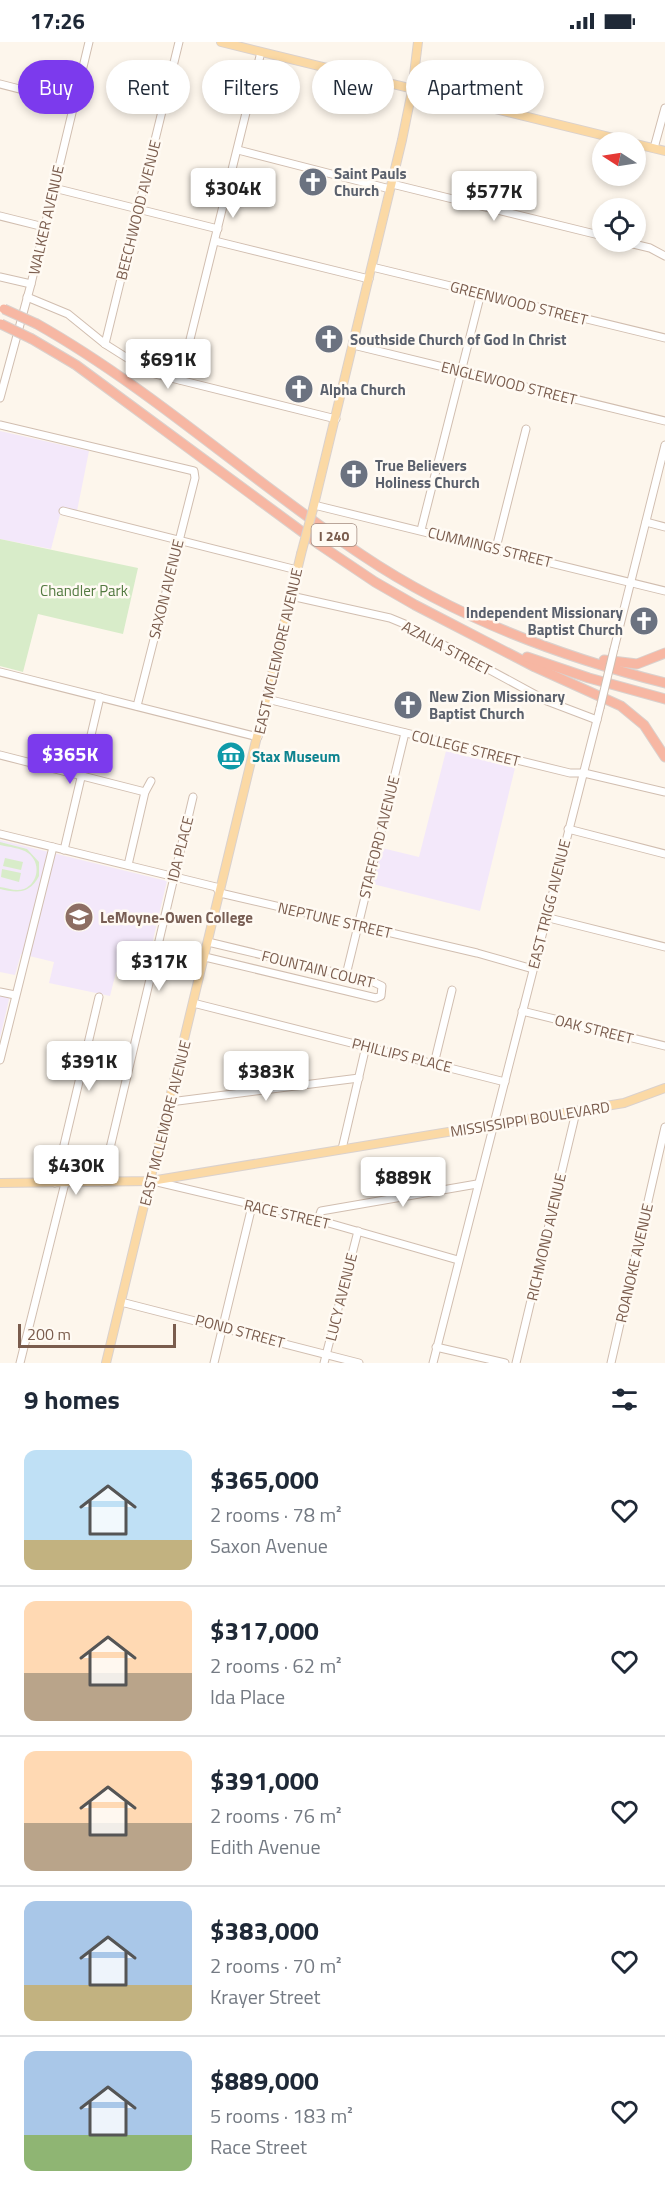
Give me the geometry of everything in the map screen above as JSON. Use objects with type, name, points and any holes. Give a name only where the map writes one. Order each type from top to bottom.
[{"type":"highway","name":"I 240","points":[[2,308],[37,324],[93,358],[295,507],[383,568],[487,624],[580,658],[665,683]]},
{"type":"highway","name":"I 240","points":[[0,324],[33,339],[89,374],[334,555],[415,605],[496,645],[558,669],[665,699]]},
{"type":"highway","points":[[496,645],[535,667],[621,706],[644,725],[665,757]]},
{"type":"highway","points":[[580,658],[630,665],[643,663],[665,653]]},
{"type":"main road","points":[[221,42],[406,89]]},
{"type":"main road","name":"EAST MCLEMORE AVENUE","points":[[416,60],[418,42]]},
{"type":"main road","name":"EAST MCLEMORE AVENUE","points":[[106,1363],[297,570],[336,419],[407,114]]},
{"type":"main road","points":[[510,114],[592,133]]},
{"type":"main road","points":[[646,146],[665,151]]},
{"type":"main road","name":"MISSISSIPPI BOULEVARD","points":[[0,1183],[151,1181],[576,1112],[624,1103],[665,1088]]},
{"type":"street","name":"WALKER AVENUE","points":[[85,60],[89,42]]},
{"type":"street","name":"BEECHWOOD AVENUE","points":[[105,344],[179,42]]},
{"type":"street","points":[[180,380],[261,52]]},
{"type":"street","points":[[0,84],[18,89]]},
{"type":"street","points":[[654,148],[665,108]]},
{"type":"street","name":"WALKER AVENUE","points":[[0,398],[31,284],[71,114]]},
{"type":"street","points":[[238,150],[592,233]]},
{"type":"street","points":[[54,188],[218,229]]},
{"type":"street","points":[[0,216],[44,227]]},
{"type":"street","points":[[215,241],[369,279]]},
{"type":"street","points":[[646,247],[665,256]]},
{"type":"street","name":"GREENWOOD STREET","points":[[372,267],[665,338]]},
{"type":"street","points":[[0,277],[31,284]]},
{"type":"street","points":[[422,530],[481,293]]},
{"type":"street","points":[[27,297],[68,314],[105,344],[151,373],[336,419]]},
{"type":"street","name":"ENGLEWOOD STREET","points":[[353,345],[665,421]]},
{"type":"street","name":"SAXON AVENUE","points":[[0,425],[194,471],[195,478],[137,706]]},
{"type":"street","points":[[496,548],[526,429]]},
{"type":"street","name":"EAST TRIGG AVENUE","points":[[433,1363],[646,522],[663,464],[665,446]]},
{"type":"street","name":"CUMMINGS STREET","points":[[313,507],[422,530],[665,591]]},
{"type":"street","points":[[63,511],[297,570]]},
{"type":"street","points":[[646,522],[665,527]]},
{"type":"street","name":"AZALIA STREET","points":[[291,596],[390,618],[547,701],[597,720]]},
{"type":"street","points":[[0,674],[258,737]]},
{"type":"street","points":[[64,850],[100,697]]},
{"type":"street","name":"COLLEGE STREET","points":[[267,699],[570,773],[584,773],[665,792]]},
{"type":"street","name":"STAFFORD AVENUE","points":[[346,975],[405,733]]},
{"type":"street","points":[[0,755],[145,792]]},
{"type":"street","points":[[128,865],[145,792],[151,781]]},
{"type":"street","name":"IDA PLACE","points":[[102,1182],[193,797]]},
{"type":"street","points":[[568,829],[665,854]]},
{"type":"street","name":"NEPTUNE STREET","points":[[0,834],[216,887],[220,893],[477,953],[533,969]]},
{"type":"street","points":[[0,1060],[52,847]]},
{"type":"street","points":[[545,917],[665,947]]},
{"type":"street","name":"FOUNTAIN COURT","points":[[205,957],[376,998],[381,996],[382,986],[379,983],[208,942]]},
{"type":"street","points":[[287,977],[291,962]]},
{"type":"street","points":[[302,980],[306,966]]},
{"type":"street","points":[[434,1064],[452,990]]},
{"type":"street","points":[[0,992],[15,995]]},
{"type":"street","points":[[55,1183],[99,997]]},
{"type":"street","name":"PHILLIPS PLACE","points":[[194,1003],[505,1082]]},
{"type":"street","name":"OAK STREET","points":[[522,1011],[665,1046]]},
{"type":"street","points":[[342,1149],[366,1046]]},
{"type":"street","points":[[170,1102],[359,1078]]},
{"type":"street","name":"RICHMOND AVENUE","points":[[516,1363],[576,1112]]},
{"type":"street","name":"ROANOKE AVENUE","points":[[611,1363],[665,1127]]},
{"type":"street","name":"RACE STREET","points":[[151,1181],[358,1230],[458,1260]]},
{"type":"street","points":[[20,1363],[65,1183]]},
{"type":"street","points":[[318,1220],[321,1211],[332,1208],[477,1184]]},
{"type":"street","points":[[214,1363],[252,1206]]},
{"type":"street","name":"LUCY AVENUE","points":[[324,1363],[358,1230]]},
{"type":"street","name":"POND STREET","points":[[121,1302],[223,1326],[359,1363]]},
{"type":"street","points":[[436,1347],[505,1363]]},
{"type":"shaded area","points":[[0,431],[89,451],[77,511],[62,507],[51,549],[0,539]]},
{"type":"shaded area","points":[[446,751],[515,768],[480,911],[373,884],[382,848],[419,857]]},
{"type":"shaded area","name":"LeMoyne-Owen College","points":[[0,840],[167,881],[144,978],[116,972],[110,996],[49,983],[54,962],[21,954],[15,975],[0,972]]},
{"type":"shaded area","points":[[0,988],[11,991],[0,1038]]},
{"type":"green space","name":"Chandler Park","points":[[0,539],[138,568],[123,634],[38,614],[23,672],[0,666]]},
{"type":"green space","points":[[0,842],[27,849],[39,862],[39,876],[32,886],[22,891],[0,889],[0,887],[21,890],[29,886],[35,877],[36,867],[28,853],[0,845]]},
{"type":"green space","points":[[5,858],[23,862],[21,870],[3,866]]},
{"type":"green space","points":[[2,869],[21,873],[19,882],[1,877]]},
{"type":"place","name":"Saint Pauls Church","points":[[313,182]]},
{"type":"place","name":"Southside Church of God In Christ","points":[[329,339]]},
{"type":"place","name":"Alpha Church","points":[[299,389]]},
{"type":"place","name":"True Believers Holiness Church","points":[[354,474]]},
{"type":"place","name":"Independent Missionary Baptist Church","points":[[644,621]]},
{"type":"place","name":"New Zion Missionary Baptist Church","points":[[408,705]]},
{"type":"place","name":"Stax Museum","points":[[231,756]]},
{"type":"place","name":"LeMoyne-Owen College","points":[[79,917]]}]
